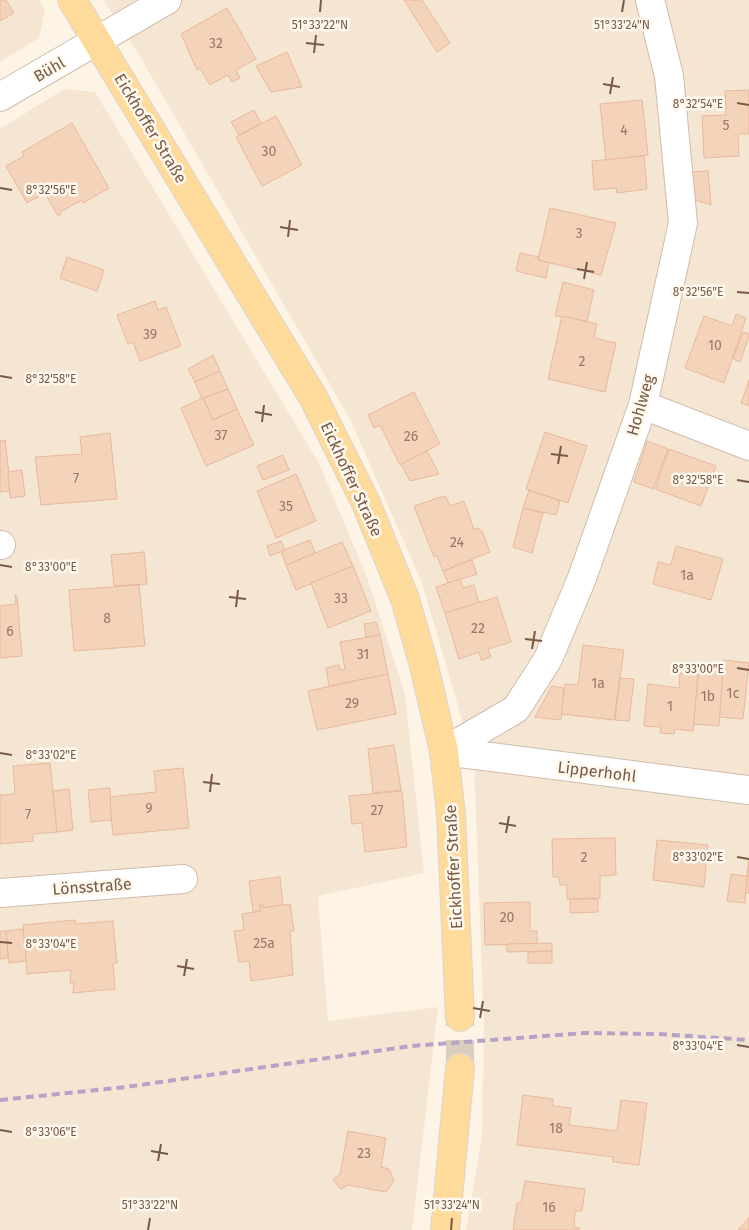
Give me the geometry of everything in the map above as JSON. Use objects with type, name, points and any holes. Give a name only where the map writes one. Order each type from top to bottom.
[{"type":"main road","name":"Eickhoffer Straße","points":[[72,0],[313,397],[366,503],[405,599],[424,662],[444,751],[451,815],[460,1018]]},
{"type":"main road","points":[[445,1230],[450,1197],[460,1068]]},
{"type":"street","name":"Bühl","points":[[0,97],[167,0]]},
{"type":"street","name":"Hohlweg","points":[[444,751],[516,709],[548,660],[582,578],[643,405],[683,223],[669,76],[650,0]]},
{"type":"street","points":[[643,405],[749,446]]},
{"type":"street","name":"Lipperhohl","points":[[444,751],[749,790]]},
{"type":"street","name":"Lönsstraße","points":[[0,893],[183,879]]},
{"type":"shaded area","points":[[0,0],[39,0],[45,10],[39,38],[0,62]]},
{"type":"shaded area","points":[[103,0],[749,0],[749,1230],[466,1230],[482,1137],[484,1026],[474,761],[422,583],[350,419],[135,48]]},
{"type":"shaded area","points":[[64,89],[95,92],[319,463],[367,577],[405,694],[424,873],[318,896],[328,1021],[438,1007],[412,1230],[0,1230],[0,129]]},
{"type":"building","points":[[0,0],[6,0],[14,13],[0,21]]},
{"type":"building","points":[[404,0],[422,0],[450,43],[437,52]]},
{"type":"building","points":[[227,8],[256,59],[236,70],[240,78],[232,82],[228,75],[210,85],[200,68],[197,70],[181,34]]},
{"type":"building","points":[[287,52],[302,87],[271,92],[256,66]]},
{"type":"building","points":[[749,90],[749,134],[738,134],[739,156],[704,158],[702,116],[726,115],[725,91]]},
{"type":"building","points":[[642,100],[648,155],[606,160],[600,104]]},
{"type":"building","points":[[254,110],[261,123],[239,135],[231,122]]},
{"type":"building","points":[[276,116],[302,165],[262,186],[236,137]]},
{"type":"building","points":[[72,123],[109,188],[83,203],[82,200],[60,212],[61,214],[58,216],[45,193],[27,203],[6,166],[24,156],[22,152]]},
{"type":"building","points":[[644,156],[647,189],[617,193],[616,188],[594,190],[592,161]]},
{"type":"building","points":[[708,171],[711,205],[691,199],[689,172]]},
{"type":"building","points":[[550,208],[616,223],[601,275],[538,260]]},
{"type":"building","points":[[520,253],[539,257],[538,260],[549,263],[546,278],[516,271]]},
{"type":"building","points":[[67,257],[104,270],[97,291],[60,278]]},
{"type":"building","points":[[563,282],[594,290],[587,321],[555,316]]},
{"type":"building","points":[[155,301],[158,310],[166,307],[181,346],[140,361],[133,342],[128,344],[117,315]]},
{"type":"building","points":[[736,314],[746,318],[724,383],[685,368],[704,316],[732,326]]},
{"type":"building","points":[[562,316],[597,324],[594,338],[616,343],[605,392],[548,379]]},
{"type":"building","points":[[743,332],[749,334],[749,336],[740,362],[733,359]]},
{"type":"building","points":[[213,355],[220,371],[195,382],[188,369]]},
{"type":"building","points":[[220,371],[228,389],[202,399],[195,382]]},
{"type":"building","points":[[749,380],[749,406],[741,403]]},
{"type":"building","points":[[228,389],[237,409],[213,420],[203,398]]},
{"type":"building","points":[[414,392],[440,444],[400,465],[380,425],[374,428],[368,415]]},
{"type":"building","points":[[203,398],[213,420],[237,409],[254,445],[206,466],[181,408]]},
{"type":"building","points":[[545,432],[587,446],[568,503],[526,489]]},
{"type":"building","points":[[110,433],[117,499],[41,505],[35,457],[82,454],[80,437]]},
{"type":"building","points":[[5,440],[11,491],[0,492],[0,441]]},
{"type":"building","points":[[647,441],[668,449],[653,489],[634,482]]},
{"type":"building","points":[[669,449],[716,466],[701,506],[655,489]]},
{"type":"building","points":[[427,451],[439,474],[410,481],[401,464]]},
{"type":"building","points":[[283,455],[289,470],[263,480],[257,466]]},
{"type":"building","points":[[22,470],[25,496],[10,498],[8,472]]},
{"type":"building","points":[[296,474],[316,521],[276,538],[257,491]]},
{"type":"building","points":[[529,490],[560,501],[556,515],[523,508]]},
{"type":"building","points":[[444,496],[450,506],[464,501],[474,529],[478,528],[482,531],[490,552],[443,571],[437,556],[434,557],[414,506]]},
{"type":"building","points":[[523,508],[543,513],[532,553],[513,547]]},
{"type":"building","points":[[310,540],[315,553],[286,565],[281,551]]},
{"type":"building","points":[[281,541],[285,550],[270,556],[267,546]]},
{"type":"building","points":[[342,542],[353,566],[296,590],[286,565]]},
{"type":"building","points":[[676,546],[723,559],[711,600],[653,584],[658,562],[671,565]]},
{"type":"building","points":[[144,552],[147,584],[114,586],[111,555]]},
{"type":"building","points":[[472,560],[477,574],[448,583],[443,571]]},
{"type":"building","points":[[353,566],[371,611],[328,628],[311,583]]},
{"type":"building","points":[[460,579],[463,588],[474,585],[479,603],[445,613],[436,587]]},
{"type":"building","points":[[139,585],[145,646],[74,651],[69,590]]},
{"type":"building","points":[[15,595],[17,596],[22,656],[0,658],[0,606],[16,604]]},
{"type":"building","points":[[497,597],[511,642],[488,649],[491,657],[481,660],[479,652],[459,659],[445,613]]},
{"type":"building","points":[[376,622],[380,635],[366,637],[364,624]]},
{"type":"building","points":[[380,635],[388,674],[329,686],[326,668],[339,665],[340,670],[345,669],[340,642]]},
{"type":"building","points":[[583,645],[624,650],[614,720],[561,714],[565,684],[578,685]]},
{"type":"building","points":[[724,660],[749,663],[743,719],[719,717]]},
{"type":"building","points":[[699,667],[723,669],[719,726],[693,724]]},
{"type":"building","points":[[680,673],[698,675],[693,731],[675,729],[674,734],[660,733],[661,727],[644,726],[648,684],[679,688]]},
{"type":"building","points":[[388,674],[396,714],[317,730],[308,691]]},
{"type":"building","points":[[620,678],[634,679],[629,721],[615,720]]},
{"type":"building","points":[[552,686],[564,688],[561,720],[535,717]]},
{"type":"building","points":[[394,745],[401,790],[373,793],[368,749]]},
{"type":"building","points":[[50,763],[57,832],[33,834],[33,841],[0,844],[0,795],[15,794],[13,766]]},
{"type":"building","points":[[183,768],[189,828],[113,835],[109,797],[156,792],[154,771]]},
{"type":"building","points":[[110,788],[111,820],[91,822],[88,790]]},
{"type":"building","points":[[69,789],[73,830],[57,832],[53,791]]},
{"type":"building","points":[[402,791],[407,847],[365,852],[362,823],[352,824],[349,796]]},
{"type":"building","points":[[615,838],[616,875],[600,876],[600,898],[567,899],[567,885],[560,885],[559,877],[553,877],[552,839]]},
{"type":"building","points":[[657,840],[708,845],[704,887],[653,880]]},
{"type":"building","points":[[749,858],[749,893],[745,893],[747,876]]},
{"type":"building","points":[[731,874],[747,876],[745,903],[727,901]]},
{"type":"building","points":[[280,877],[283,905],[263,908],[263,905],[260,905],[261,911],[253,912],[249,881]]},
{"type":"building","points":[[570,899],[598,899],[598,912],[570,913]]},
{"type":"building","points":[[530,902],[530,931],[537,931],[537,944],[485,945],[484,903]]},
{"type":"building","points":[[290,904],[294,931],[290,931],[293,975],[251,981],[249,961],[239,962],[234,931],[244,930],[242,914],[261,911],[260,905],[263,905],[263,908]]},
{"type":"building","points":[[75,920],[76,924],[113,921],[117,963],[113,964],[115,989],[73,993],[74,983],[70,983],[71,970],[27,974],[23,925]]},
{"type":"building","points":[[23,929],[26,961],[9,963],[6,931]]},
{"type":"building","points":[[0,931],[6,931],[8,958],[0,959]]},
{"type":"building","points":[[552,943],[552,951],[507,952],[507,944]]},
{"type":"building","points":[[552,951],[552,963],[528,963],[528,952]]},
{"type":"building","points":[[523,1095],[553,1099],[553,1106],[571,1108],[569,1125],[617,1131],[621,1100],[647,1103],[639,1165],[613,1162],[613,1157],[517,1145]]},
{"type":"building","points":[[348,1131],[386,1138],[381,1167],[389,1169],[394,1181],[386,1192],[348,1185],[341,1189],[333,1180],[340,1174]]},
{"type":"building","points":[[525,1181],[585,1189],[582,1211],[575,1211],[574,1227],[580,1228],[579,1230],[513,1230],[517,1203],[521,1203]]},
{"type":"building","points":[[749,1217],[749,1230],[738,1230],[747,1220]]},
{"type":"tunnel","points":[[460,1017],[460,1068]]},
{"type":"railway","points":[[0,1100],[126,1087],[411,1046],[585,1033],[658,1034],[749,1040]]}]
